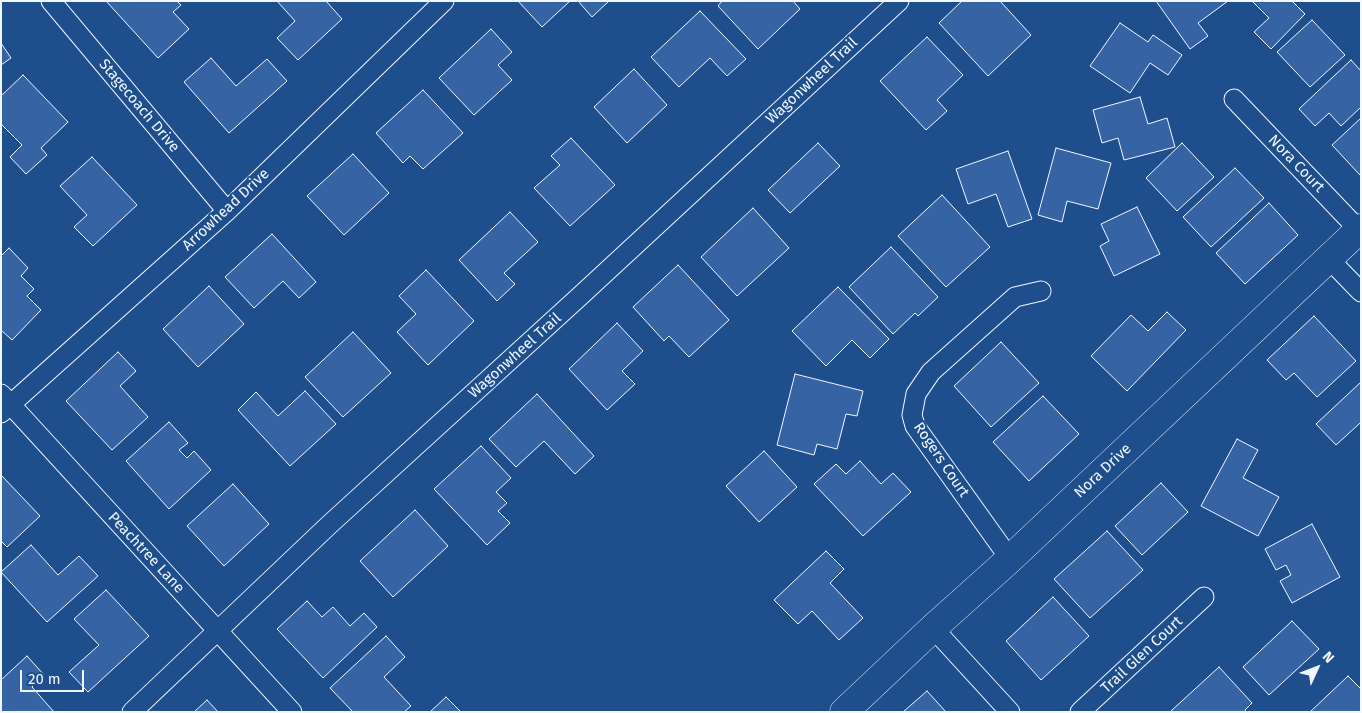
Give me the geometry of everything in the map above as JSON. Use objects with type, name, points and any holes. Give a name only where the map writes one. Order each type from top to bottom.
[{"type":"street","name":"Stagecoach Drive","points":[[51,1],[227,211]]},
{"type":"street","name":"Wagonwheel Trail","points":[[132,712],[330,524],[899,1]]},
{"type":"street","name":"Arrowhead Drive","points":[[4,404],[227,211],[433,5]]},
{"type":"street","name":"Nora Court","points":[[1234,99],[1360,229]]},
{"type":"street","name":"Nora Drive","points":[[844,712],[1010,559],[1360,229]]},
{"type":"street","points":[[1328,258],[1361,292]]},
{"type":"street","name":"Rogers Court","points":[[1010,559],[915,426],[912,415],[916,394],[931,372],[1015,297],[1041,291]]},
{"type":"street","name":"Peachtree Lane","points":[[4,404],[292,712]]},
{"type":"street","name":"Trail Glen Court","points":[[1080,712],[1204,597]]},
{"type":"street","points":[[933,628],[1010,712]]},
{"type":"building","points":[[106,1],[177,1],[181,5],[173,12],[189,29],[158,58]]},
{"type":"building","points":[[277,1],[326,1],[342,19],[298,60],[277,38],[295,21]]},
{"type":"building","points":[[518,1],[570,1],[542,27]]},
{"type":"building","points":[[578,1],[609,1],[592,17]]},
{"type":"building","points":[[722,1],[793,1],[800,9],[758,49],[718,6]]},
{"type":"building","points":[[962,1],[1000,1],[1031,35],[988,76],[939,23]]},
{"type":"building","points":[[1156,1],[1228,1],[1198,23],[1208,36],[1190,49]]},
{"type":"building","points":[[1252,1],[1292,1],[1305,14],[1271,49],[1254,32],[1269,18]]},
{"type":"building","points":[[700,11],[746,59],[727,76],[710,58],[679,87],[651,57]]},
{"type":"building","points":[[1312,20],[1345,55],[1310,87],[1277,52]]},
{"type":"building","points":[[1120,23],[1148,42],[1153,35],[1182,55],[1168,75],[1150,63],[1130,93],[1090,66]]},
{"type":"building","points":[[491,29],[512,52],[498,65],[512,80],[474,115],[439,78]]},
{"type":"building","points":[[927,37],[963,75],[937,100],[947,111],[926,130],[880,81]]},
{"type":"building","points":[[1,43],[11,58],[1,65]]},
{"type":"building","points":[[211,58],[236,86],[267,59],[287,81],[229,133],[184,82]]},
{"type":"building","points":[[1351,60],[1361,71],[1361,107],[1341,126],[1329,113],[1315,126],[1299,109]]},
{"type":"building","points":[[634,69],[667,105],[627,143],[594,107]]},
{"type":"building","points":[[23,75],[68,122],[41,148],[47,155],[26,174],[10,157],[22,145],[1,124],[1,96]]},
{"type":"building","points":[[423,90],[463,133],[423,169],[410,156],[403,163],[376,133]]},
{"type":"building","points":[[1140,97],[1148,124],[1167,118],[1175,147],[1124,160],[1118,138],[1102,143],[1093,110]]},
{"type":"building","points":[[1361,118],[1361,174],[1360,175],[1332,145]]},
{"type":"building","points":[[571,138],[615,185],[570,226],[534,188],[560,165],[551,156]]},
{"type":"building","points":[[818,143],[840,166],[790,213],[768,190]]},
{"type":"building","points":[[1182,143],[1214,177],[1177,211],[1146,178]]},
{"type":"building","points":[[1056,148],[1111,163],[1098,209],[1067,201],[1062,222],[1038,215]]},
{"type":"building","points":[[1008,151],[1032,219],[1008,227],[996,194],[968,204],[956,169]]},
{"type":"building","points":[[353,154],[389,193],[344,235],[307,196]]},
{"type":"building","points":[[92,157],[137,205],[93,246],[74,227],[87,215],[60,186]]},
{"type":"building","points":[[1235,168],[1264,198],[1211,247],[1183,217]]},
{"type":"building","points":[[942,195],[990,247],[946,287],[898,236]]},
{"type":"building","points":[[1269,203],[1298,235],[1245,284],[1216,253]]},
{"type":"building","points":[[1137,207],[1160,254],[1114,276],[1100,246],[1109,241],[1101,224]]},
{"type":"building","points":[[753,208],[789,248],[737,296],[701,257]]},
{"type":"building","points":[[510,212],[538,242],[504,273],[515,284],[497,301],[459,260]]},
{"type":"building","points":[[272,234],[316,282],[299,298],[283,281],[254,308],[225,277]]},
{"type":"building","points":[[891,247],[938,297],[918,316],[915,313],[893,334],[849,287]]},
{"type":"building","points":[[9,248],[28,268],[21,276],[34,289],[27,296],[41,310],[12,340],[1,330],[1,256]]},
{"type":"building","points":[[678,265],[729,320],[689,357],[669,336],[664,341],[633,307]]},
{"type":"building","points":[[426,270],[474,321],[428,365],[397,332],[416,314],[399,296]]},
{"type":"building","points":[[209,286],[244,324],[198,367],[163,329]]},
{"type":"building","points":[[838,287],[889,339],[870,358],[852,340],[826,366],[792,331]]},
{"type":"building","points":[[1167,312],[1186,330],[1127,391],[1091,356],[1131,315],[1148,331]]},
{"type":"building","points":[[1314,316],[1356,361],[1317,397],[1294,373],[1286,380],[1267,360]]},
{"type":"building","points":[[617,323],[643,351],[622,371],[635,384],[607,410],[569,369]]},
{"type":"building","points":[[353,332],[391,373],[343,417],[305,377]]},
{"type":"building","points":[[1001,342],[1039,383],[991,427],[954,386]]},
{"type":"building","points":[[118,352],[136,371],[120,386],[148,417],[112,450],[66,401]]},
{"type":"building","points":[[795,374],[863,391],[857,416],[846,414],[837,449],[817,444],[814,455],[777,445]]},
{"type":"building","points":[[1361,382],[1361,424],[1336,445],[1316,424]]},
{"type":"building","points":[[305,391],[336,424],[290,466],[238,410],[256,392],[278,416]]},
{"type":"building","points":[[537,394],[594,456],[575,474],[544,441],[516,467],[489,439]]},
{"type":"building","points":[[1043,396],[1079,434],[1029,481],[993,442]]},
{"type":"building","points":[[169,422],[188,443],[179,450],[187,458],[194,451],[211,470],[169,509],[126,461]]},
{"type":"building","points":[[1237,439],[1258,450],[1243,478],[1279,497],[1258,536],[1201,506]]},
{"type":"building","points":[[481,446],[511,478],[496,492],[507,503],[498,511],[510,523],[487,545],[434,489]]},
{"type":"building","points":[[764,451],[797,487],[759,522],[726,486]]},
{"type":"building","points":[[860,461],[881,484],[893,473],[911,492],[863,536],[814,484],[836,464],[846,474]]},
{"type":"building","points":[[1,475],[40,516],[7,547],[1,541]]},
{"type":"building","points":[[1161,483],[1188,512],[1142,555],[1115,526]]},
{"type":"building","points":[[233,484],[269,524],[224,566],[187,526]]},
{"type":"building","points":[[415,510],[448,546],[393,597],[360,561]]},
{"type":"building","points":[[1312,524],[1340,577],[1292,603],[1280,581],[1291,575],[1286,565],[1276,570],[1265,549]]},
{"type":"building","points":[[1107,531],[1143,570],[1090,618],[1054,579]]},
{"type":"building","points":[[31,545],[58,575],[79,556],[98,576],[47,622],[1,572]]},
{"type":"building","points":[[826,551],[844,569],[830,583],[863,618],[839,640],[812,611],[798,624],[774,600]]},
{"type":"building","points":[[106,590],[149,636],[88,692],[69,672],[99,645],[74,619]]},
{"type":"building","points":[[1053,597],[1089,636],[1041,680],[1006,641]]},
{"type":"building","points":[[307,601],[322,617],[333,607],[350,626],[364,613],[377,627],[323,678],[277,629]]},
{"type":"building","points":[[1292,621],[1319,649],[1269,695],[1243,667]]},
{"type":"building","points":[[386,636],[405,657],[384,677],[411,706],[404,712],[353,712],[330,688]]},
{"type":"building","points":[[27,656],[44,675],[32,687],[54,712],[1,712],[1,680]]},
{"type":"building","points":[[1219,667],[1252,703],[1245,710],[1246,712],[1171,711]]},
{"type":"building","points":[[1348,676],[1361,689],[1361,712],[1310,712]]},
{"type":"building","points":[[927,691],[946,712],[903,712]]},
{"type":"building","points":[[446,697],[461,712],[430,712]]},
{"type":"building","points":[[207,700],[218,712],[194,712]]}]
